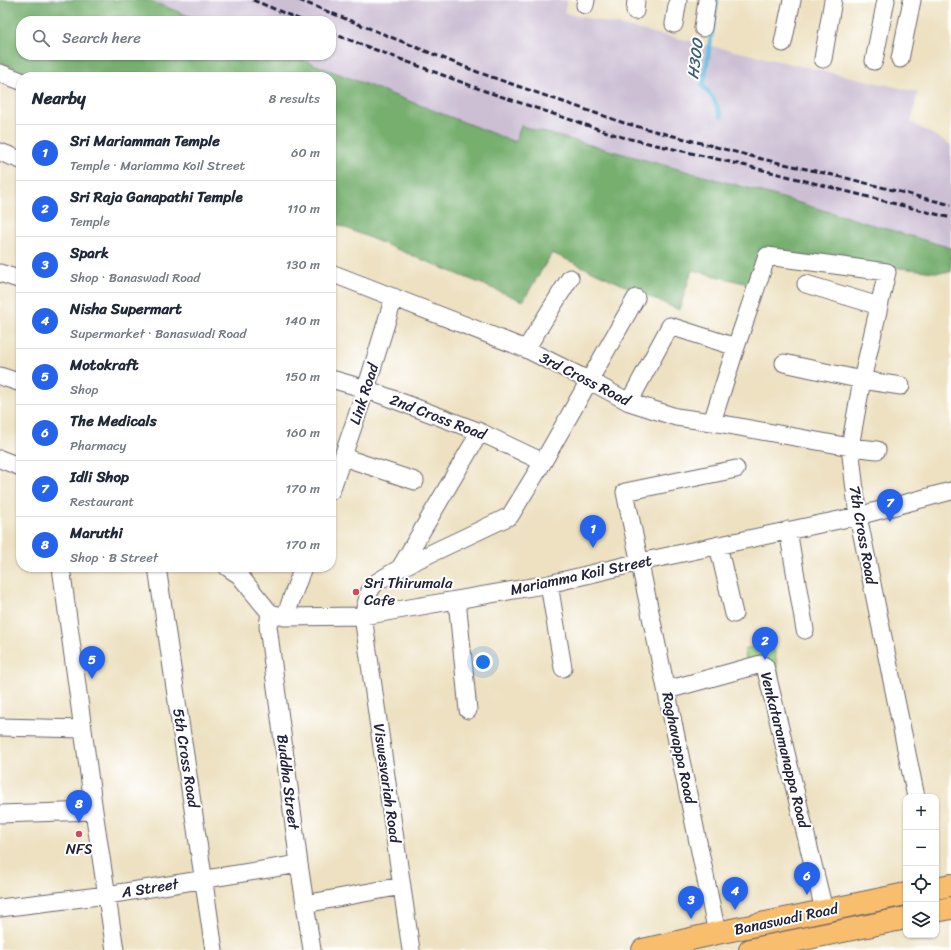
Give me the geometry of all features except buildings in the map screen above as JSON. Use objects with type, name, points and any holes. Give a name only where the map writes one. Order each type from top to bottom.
[{"type":"main road","points":[[939,887],[951,885]]},
{"type":"main road","name":"Banaswadi Road","points":[[653,949],[717,933],[903,895]]},
{"type":"main road","points":[[939,910],[951,908]]},
{"type":"main road","name":"Banaswadi Road","points":[[750,950],[903,919]]},
{"type":"street","points":[[674,24],[678,0]]},
{"type":"street","points":[[703,28],[707,0]]},
{"type":"street","points":[[783,44],[792,0]]},
{"type":"street","points":[[823,59],[833,0]]},
{"type":"street","points":[[874,61],[886,0]]},
{"type":"street","points":[[900,59],[912,0]]},
{"type":"street","points":[[0,73],[16,79]]},
{"type":"street","points":[[0,152],[16,158]]},
{"type":"street","name":"7th Cross Road","points":[[736,347],[767,256],[887,272],[862,380],[850,447],[858,516],[915,794]]},
{"type":"street","points":[[0,273],[16,278]]},
{"type":"street","name":"3rd Cross Road","points":[[336,275],[526,349],[629,402],[676,417],[850,447],[877,450]]},
{"type":"street","points":[[526,349],[570,278]]},
{"type":"street","points":[[806,284],[879,306]]},
{"type":"street","name":"Link Road","points":[[336,470],[343,457],[366,389],[394,297]]},
{"type":"street","points":[[363,616],[372,587],[400,568],[510,516],[590,381],[636,298]]},
{"type":"street","points":[[629,402],[670,326],[736,347],[712,422]]},
{"type":"street","points":[[784,363],[862,380],[901,386]]},
{"type":"street","points":[[0,376],[16,381]]},
{"type":"street","name":"2nd Cross Road","points":[[336,380],[366,389],[480,432],[543,462]]},
{"type":"street","points":[[400,568],[480,432]]},
{"type":"street","points":[[343,457],[415,481]]},
{"type":"street","points":[[0,460],[16,465]]},
{"type":"street","points":[[640,562],[625,492],[736,469]]},
{"type":"street","name":"Mariamma Koil Street","points":[[278,615],[363,616],[549,584],[640,562],[858,516],[951,491]]},
{"type":"street","points":[[788,530],[804,630]]},
{"type":"street","points":[[718,545],[734,614]]},
{"type":"street","name":"Raghavappa Road","points":[[640,562],[717,933]]},
{"type":"street","points":[[62,572],[94,811],[115,950]]},
{"type":"street","name":"5th Cross Road","points":[[158,572],[214,950]]},
{"type":"street","points":[[236,572],[278,615],[301,572]]},
{"type":"street","points":[[549,584],[563,668]]},
{"type":"street","points":[[457,600],[468,710]]},
{"type":"street","name":"Buddha Street","points":[[278,615],[268,626],[299,864],[312,950]]},
{"type":"street","name":"Viswesvariah Road","points":[[363,616],[411,950]]},
{"type":"street","name":"Venkataramanappa Road","points":[[667,690],[761,664],[765,666],[824,910]]},
{"type":"street","points":[[0,727],[83,729]]},
{"type":"street","points":[[0,814],[94,811]]},
{"type":"street","name":"A Street","points":[[0,908],[106,895],[299,864]]},
{"type":"street","points":[[305,904],[402,886]]},
{"type":"shaded area","points":[[0,0],[567,0],[564,13],[918,92],[911,122],[951,145],[951,272],[934,272],[766,252],[752,285],[692,270],[679,310],[552,253],[523,301],[336,224],[336,72],[25,72],[0,62]]},
{"type":"green space","points":[[0,0],[148,0],[189,16],[16,16],[16,60],[303,60],[334,72],[25,72],[0,62]]},
{"type":"green space","points":[[336,73],[515,142],[521,126],[762,192],[951,248],[951,272],[934,272],[766,252],[752,285],[692,270],[679,310],[552,253],[523,301],[336,224]]},
{"type":"green space","points":[[773,642],[779,677],[769,679],[748,668],[744,649]]},
{"type":"waterway","name":"H300","points":[[717,0],[703,86],[713,98],[721,116]]},
{"type":"railway","points":[[253,0],[291,16]]},
{"type":"railway","points":[[299,0],[480,73],[624,123],[762,159],[846,178],[951,205]]},
{"type":"railway","points":[[336,35],[485,91],[622,137],[747,166],[951,218]]},
{"type":"place","name":"Idli Shop","points":[[890,522]]},
{"type":"place","name":"Sri Mariamman Temple","points":[[593,548]]},
{"type":"place","name":"Sri Thirumala Cafe","points":[[356,592]]},
{"type":"place","name":"Sri Raja Ganapathi Temple","points":[[765,660]]},
{"type":"place","name":"Motokraft","points":[[92,679]]},
{"type":"place","name":"Maruthi","points":[[79,823]]},
{"type":"place","name":"NFS","points":[[79,834]]},
{"type":"place","name":"The Medicals","points":[[807,895]]},
{"type":"place","name":"Nisha Supermart","points":[[735,910]]},
{"type":"place","name":"Spark","points":[[691,919]]}]
